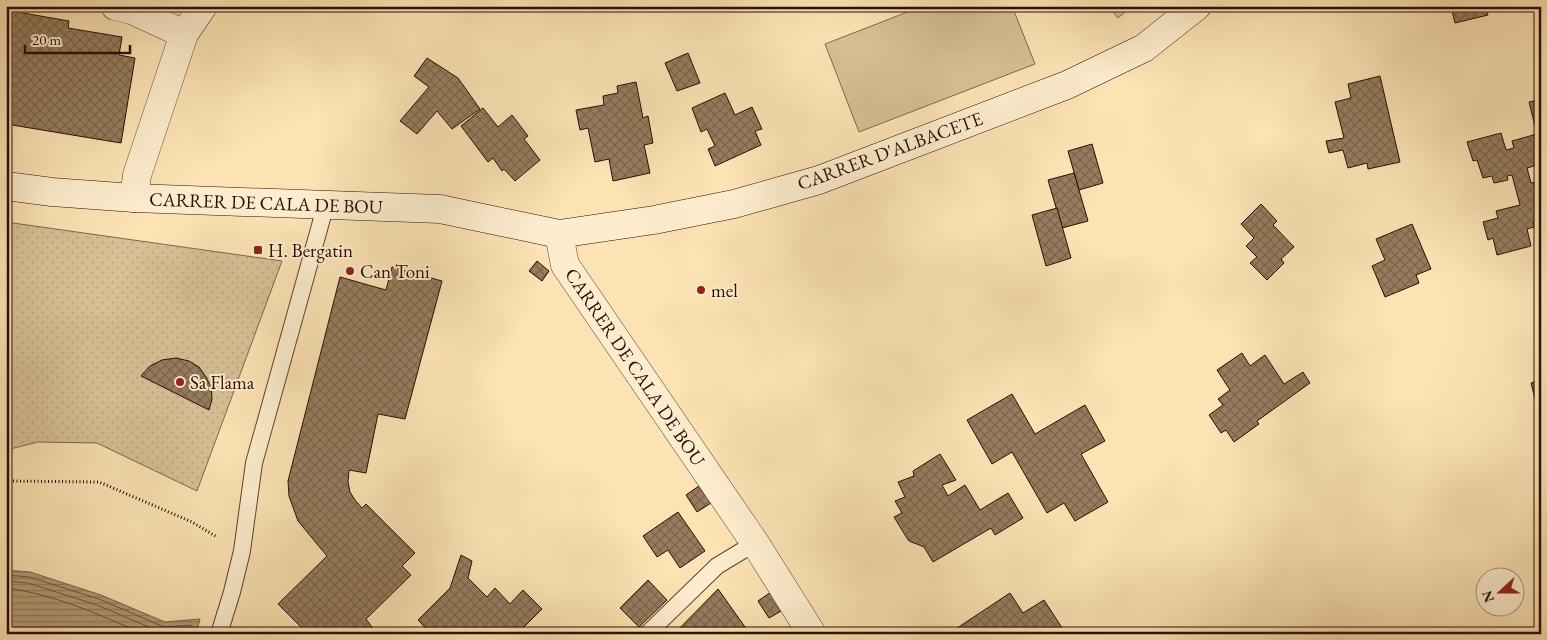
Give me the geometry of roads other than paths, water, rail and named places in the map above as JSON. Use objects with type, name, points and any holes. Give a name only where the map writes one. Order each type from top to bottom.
[{"type":"street","points":[[115,6],[132,10],[184,34]]},
{"type":"street","points":[[134,198],[136,175],[184,34],[203,6]]},
{"type":"street","name":"CARRER D'ALBACETE","points":[[559,234],[654,220],[726,205],[819,180],[1067,85],[1144,48],[1197,6]]},
{"type":"street","name":"CARRER DE CALA DE BOU","points":[[6,186],[52,192],[134,198],[440,209],[559,234],[565,265],[754,543],[812,634]]},
{"type":"lane","points":[[219,634],[242,551],[254,463],[326,204]]},
{"type":"lane","points":[[647,634],[717,566],[754,543]]},
{"type":"water","points":[[6,570],[30,572],[101,595],[165,622],[200,619],[196,634],[6,634]]},
{"type":"place","name":"H. Bergatin","points":[[258,250]]},
{"type":"place","name":"Can Toni","points":[[350,271]]},
{"type":"place","name":"mel","points":[[701,290]]},
{"type":"place","name":"Sa Flama","points":[[180,382]]}]
